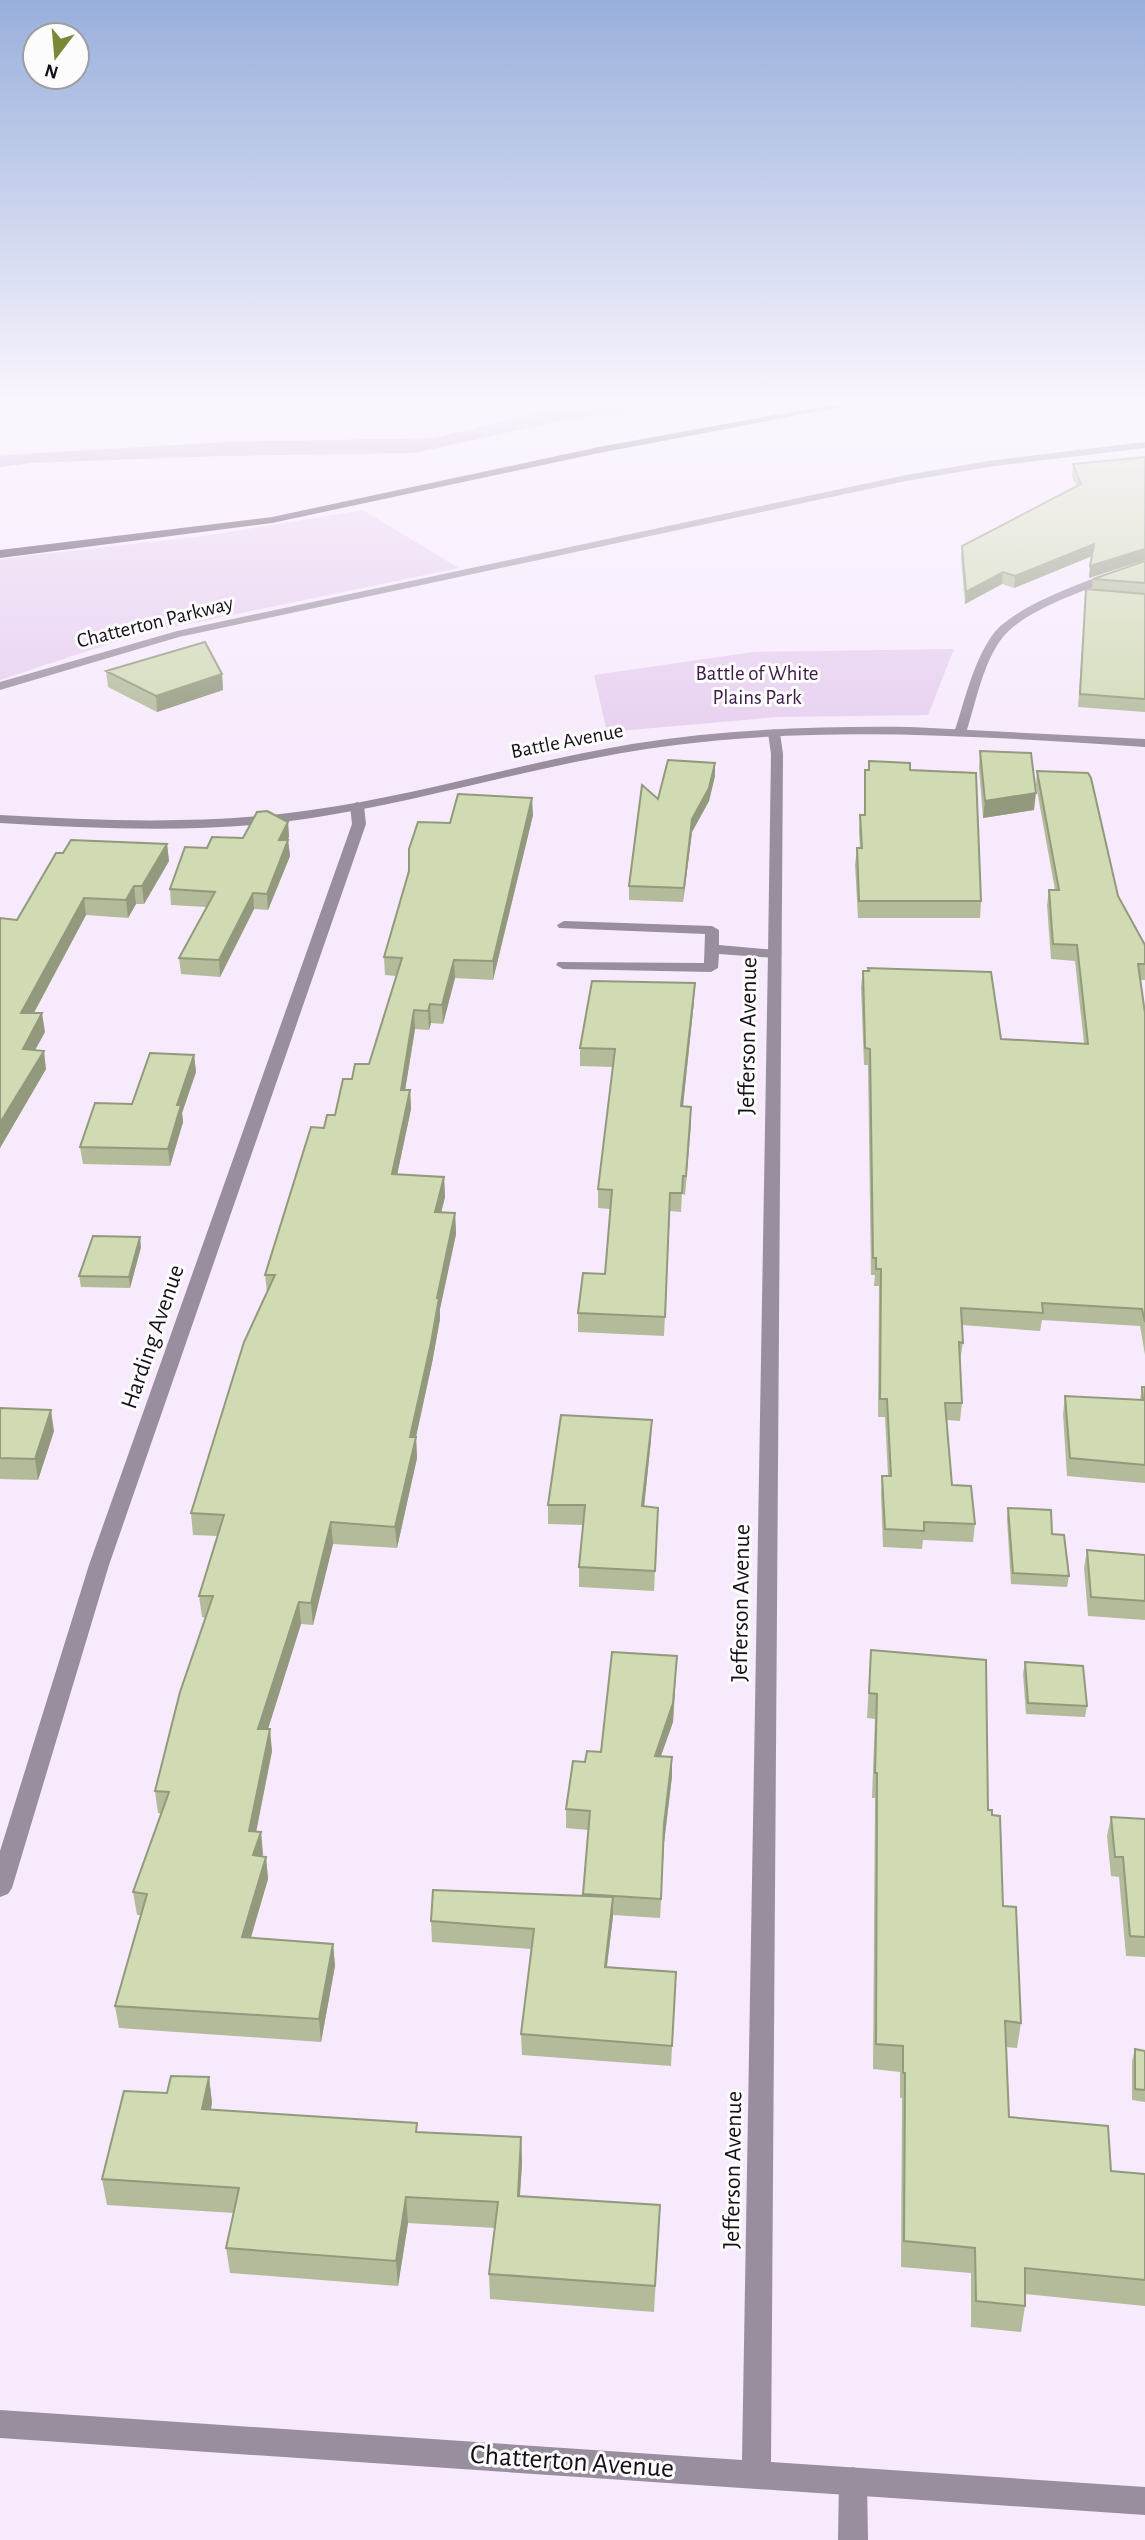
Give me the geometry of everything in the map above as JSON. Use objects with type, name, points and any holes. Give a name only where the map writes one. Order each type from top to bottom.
[{"type":"highway","points":[[0,543],[161,525]]},
{"type":"highway","points":[[0,554],[168,536],[241,525]]},
{"type":"street","name":"Chatterton Parkway","points":[[0,686],[177,634],[689,525]]},
{"type":"street","points":[[960,733],[999,634],[1006,626],[1030,611],[1145,565]]},
{"type":"street","points":[[1067,596],[1094,598]]},
{"type":"street","name":"Battle Avenue","points":[[0,820],[96,825],[282,817],[357,806],[597,754],[677,741],[774,733],[864,730],[1145,744]]},
{"type":"street","name":"Jefferson Avenue","points":[[756,2474],[775,954],[777,754],[774,733]]},
{"type":"street","name":"Harding Avenue","points":[[0,1888],[99,1565],[359,824],[357,806]]},
{"type":"street","points":[[563,965],[710,968],[712,930],[564,925]]},
{"type":"street","points":[[711,949],[775,954]]},
{"type":"street","name":"Chatterton Avenue","points":[[0,2424],[1145,2501]]},
{"type":"street","points":[[853,2481],[853,2540]]},
{"type":"green space","points":[[275,525],[387,525],[459,568],[136,635],[0,680],[0,559],[211,535]]},
{"type":"green space","name":"Battle of White Plains Park","points":[[954,649],[928,715],[777,717],[607,732],[594,675],[753,652]]},
{"type":"building","points":[[1003,525],[1145,525],[1145,549],[1090,566],[1094,544],[1015,576],[1003,572],[966,592],[962,546]]},
{"type":"building","points":[[1145,561],[1145,583],[1093,579]]},
{"type":"building","points":[[1086,589],[1145,594],[1145,699],[1080,694]]},
{"type":"building","points":[[205,642],[222,674],[156,696],[106,671]]},
{"type":"building","points":[[980,751],[1031,753],[1036,793],[985,801]]},
{"type":"building","points":[[668,760],[715,763],[709,788],[692,819],[684,888],[629,886],[642,785],[658,799]]},
{"type":"building","points":[[869,761],[910,763],[910,770],[976,773],[981,901],[859,901],[857,848],[862,848],[860,815],[865,815],[865,770],[869,770]]},
{"type":"building","points":[[1037,771],[1088,773],[1118,896],[1145,945],[1145,964],[1138,964],[1145,1013],[1145,1322],[1142,1309],[1042,1303],[1043,1313],[961,1308],[963,1343],[959,1342],[962,1403],[945,1403],[952,1485],[971,1486],[975,1524],[924,1522],[924,1531],[885,1529],[882,1476],[891,1476],[887,1399],[880,1399],[881,1269],[876,1269],[876,1258],[873,1258],[870,1049],[865,1048],[863,971],[869,971],[868,968],[991,972],[1001,1039],[1088,1044],[1077,945],[1053,944],[1049,890],[1059,890]]},
{"type":"building","points":[[458,794],[532,798],[493,961],[454,960],[442,1005],[430,1004],[428,1011],[414,1010],[401,1090],[410,1090],[392,1174],[444,1177],[435,1212],[455,1213],[410,1437],[416,1437],[395,1527],[331,1522],[311,1603],[299,1602],[258,1729],[270,1729],[249,1831],[261,1832],[253,1855],[266,1857],[242,1937],[333,1944],[319,2019],[115,2006],[147,1894],[133,1892],[169,1792],[155,1791],[180,1692],[213,1596],[199,1596],[224,1515],[191,1513],[244,1342],[275,1275],[265,1275],[311,1127],[324,1128],[327,1115],[335,1115],[343,1079],[352,1079],[355,1064],[369,1064],[402,958],[384,957],[409,871],[409,849],[418,822],[450,823]]},
{"type":"building","points":[[267,811],[288,822],[279,840],[288,840],[267,894],[253,893],[219,960],[179,958],[215,892],[170,889],[185,847],[207,848],[212,837],[243,838],[257,812]]},
{"type":"building","points":[[71,840],[167,844],[142,886],[134,886],[126,900],[84,898],[21,1013],[42,1013],[23,1049],[44,1051],[0,1123],[0,918],[17,920],[56,853],[63,853]]},
{"type":"building","points":[[592,981],[695,983],[681,1106],[691,1107],[686,1176],[683,1176],[682,1193],[670,1193],[665,1317],[578,1313],[583,1273],[605,1274],[612,1190],[598,1189],[615,1049],[580,1048]]},
{"type":"building","points":[[150,1053],[194,1055],[177,1105],[181,1105],[168,1149],[80,1147],[95,1103],[132,1104]]},
{"type":"building","points":[[93,1236],[140,1237],[129,1277],[79,1276]]},
{"type":"building","points":[[1142,1387],[1145,1387],[1145,1465],[1070,1458],[1065,1396],[1143,1400]]},
{"type":"building","points":[[0,1408],[51,1410],[35,1459],[0,1458]]},
{"type":"building","points":[[561,1415],[652,1420],[642,1506],[658,1508],[655,1571],[579,1567],[585,1505],[548,1505]]},
{"type":"building","points":[[1008,1508],[1051,1510],[1052,1534],[1064,1535],[1069,1576],[1013,1573]]},
{"type":"building","points":[[1087,1550],[1145,1555],[1145,1601],[1091,1597]]},
{"type":"building","points":[[871,1650],[986,1660],[988,1810],[992,1810],[992,1815],[1000,1816],[1003,1906],[1016,1907],[1021,2023],[1005,2021],[1009,2117],[1108,2126],[1111,2171],[1145,2174],[1145,2280],[1025,2268],[1025,2306],[976,2301],[975,2248],[904,2241],[903,2046],[876,2044],[877,1694],[869,1693]]},
{"type":"building","points":[[612,1652],[677,1656],[673,1703],[655,1756],[672,1757],[664,1824],[661,1899],[583,1894],[590,1811],[566,1809],[573,1761],[585,1762],[587,1751],[601,1752]]},
{"type":"building","points":[[1025,1662],[1083,1666],[1087,1706],[1028,1703]]},
{"type":"building","points":[[1111,1817],[1145,1819],[1145,1937],[1130,1936],[1123,1857],[1115,1857]]},
{"type":"building","points":[[433,1890],[613,1897],[605,1967],[676,1972],[672,2046],[521,2034],[534,1929],[431,1921]]},
{"type":"building","points":[[1135,2049],[1145,2051],[1145,2090],[1135,2089]]},
{"type":"building","points":[[171,2076],[209,2077],[202,2109],[417,2123],[416,2132],[521,2137],[518,2196],[660,2205],[655,2286],[489,2274],[498,2202],[406,2197],[396,2261],[226,2248],[239,2188],[102,2179],[124,2091],[167,2093]]}]
